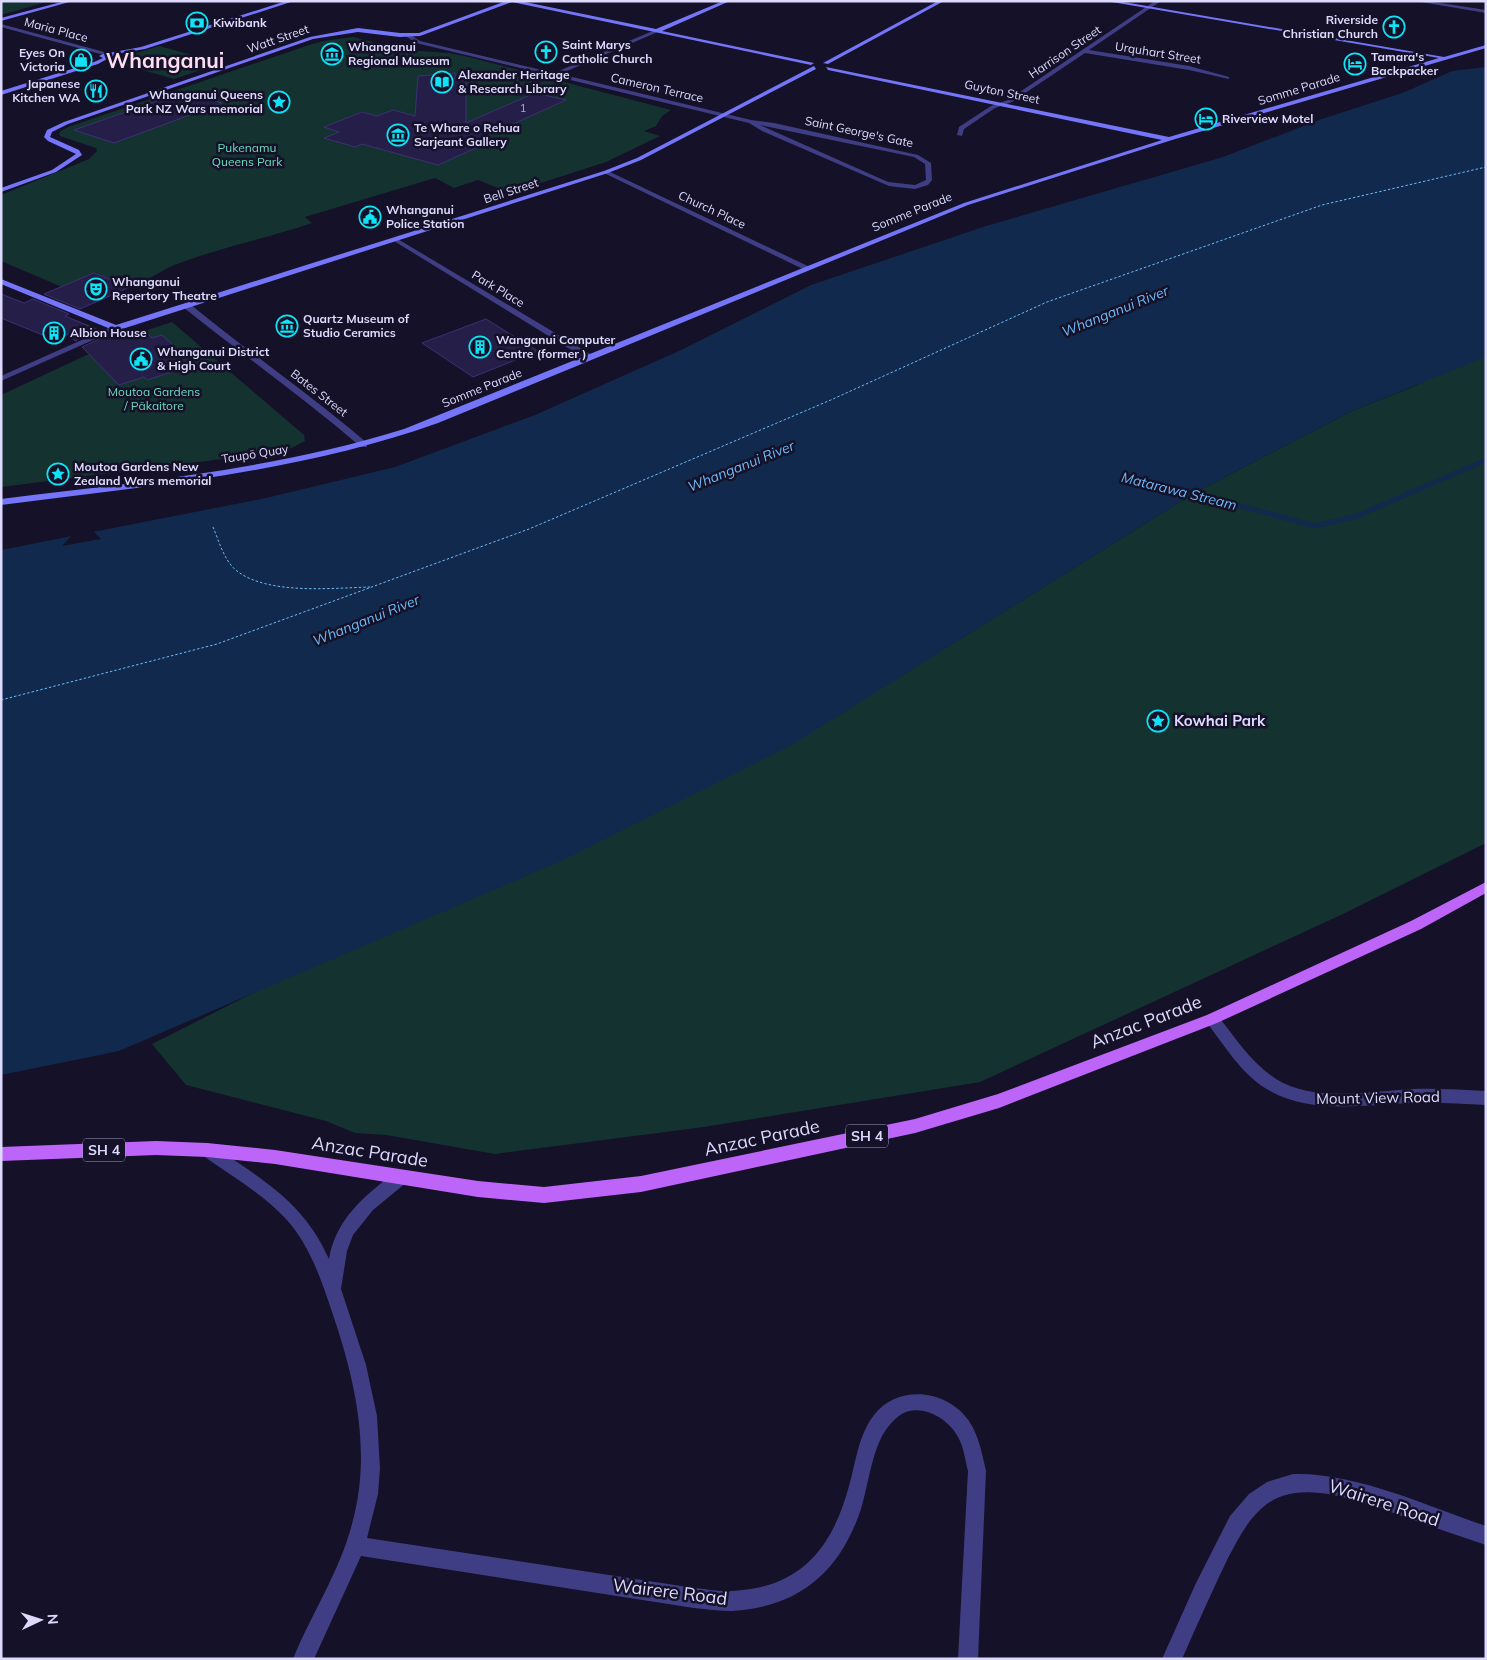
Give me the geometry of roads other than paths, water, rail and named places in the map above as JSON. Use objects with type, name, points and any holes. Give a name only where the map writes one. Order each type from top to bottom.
[{"type":"main road","name":"Anzac Parade","points":[[1,1154],[156,1148],[207,1150],[275,1157],[478,1189],[544,1194],[641,1184],[915,1126],[999,1101],[1212,1019],[1416,925],[1486,887]]},
{"type":"street","points":[[1,20],[71,1]]},
{"type":"street","points":[[1,93],[88,66],[106,56],[116,57],[119,54],[292,1]]},
{"type":"street","points":[[407,35],[427,32],[512,1]]},
{"type":"street","name":"Guyton Street","points":[[512,1],[812,66],[827,65],[1170,139]]},
{"type":"street","points":[[554,75],[728,1]]},
{"type":"street","points":[[827,65],[942,1]]},
{"type":"street","points":[[1108,1],[1446,58]]},
{"type":"street","name":"Harrison Street","points":[[960,135],[961,128],[993,107],[1010,101],[1159,1]]},
{"type":"street","points":[[1417,1],[1486,12]]},
{"type":"street","name":"Maria Place","points":[[1,25],[106,56]]},
{"type":"street","name":"Cameron Terrace","points":[[351,30],[407,35],[418,42],[724,116]]},
{"type":"street","name":"Watt Street","points":[[1,190],[61,167],[80,154],[47,137],[50,131],[66,123],[312,38],[351,30]]},
{"type":"street","name":"Somme Parade","points":[[364,446],[435,421],[966,204],[1170,139],[1486,46]]},
{"type":"street","name":"Urquhart Street","points":[[1084,51],[1196,70],[1227,78]]},
{"type":"street","name":"Bell Street","points":[[116,328],[606,172],[639,159],[724,116],[812,66]]},
{"type":"street","name":"Saint George's Gate","points":[[724,116],[916,156],[925,160],[929,166],[928,182],[915,187],[899,187],[879,181],[764,130],[751,122]]},
{"type":"street","name":"Church Place","points":[[606,172],[808,268]]},
{"type":"street","name":"Park Place","points":[[396,240],[589,357]]},
{"type":"street","points":[[1,281],[116,328]]},
{"type":"street","name":"Bates Street","points":[[187,306],[229,340],[317,405],[364,446]]},
{"type":"street","points":[[1,379],[116,328]]},
{"type":"street","name":"Taupō Quay","points":[[1,502],[246,469],[364,446]]},
{"type":"street","name":"Mount View Road","points":[[1212,1019],[1251,1068],[1271,1084],[1300,1097],[1331,1100],[1416,1096],[1486,1098]]},
{"type":"street","points":[[207,1150],[292,1214],[310,1240],[333,1289],[356,1355],[366,1399],[371,1442],[365,1510],[355,1546],[303,1659]]},
{"type":"street","points":[[333,1289],[341,1241],[348,1227],[360,1212],[401,1178]]},
{"type":"street","name":"Wairere Road","points":[[355,1546],[694,1598],[730,1601],[764,1597],[791,1588],[812,1574],[830,1554],[847,1523],[869,1442],[880,1423],[892,1409],[911,1402],[927,1404],[946,1411],[961,1424],[970,1442],[977,1472],[968,1659]]},
{"type":"street","name":"Wairere Road","points":[[1172,1659],[1212,1568],[1239,1519],[1256,1500],[1273,1489],[1293,1483],[1316,1481],[1346,1487],[1486,1536]]},
{"type":"water","name":"Whanganui River","points":[[1486,67],[1486,357],[1352,411],[1194,493],[790,746],[561,861],[119,1051],[1,1075],[1,550],[266,498],[395,467],[535,415],[681,350],[811,285],[986,226],[1223,157],[1319,120],[1405,92],[1452,71]]},
{"type":"waterway","name":"Matarawa Stream","points":[[1185,491],[1315,526],[1357,516],[1486,460]]},
{"type":"place","name":"Kiwibank","points":[[197,23]]},
{"type":"place","name":"Riverside Christian Church","points":[[1394,27]]},
{"type":"place","name":"Saint Marys Catholic Church","points":[[546,52]]},
{"type":"place","name":"Whanganui Regional Museum","points":[[332,54]]},
{"type":"place","name":"Eyes On Victoria","points":[[81,60]]},
{"type":"place","name":"Tamara's Backpacker","points":[[1355,64]]},
{"type":"place","name":"Alexander Heritage & Research Library","points":[[442,82]]},
{"type":"place","name":"Japanese Kitchen WA","points":[[96,91]]},
{"type":"place","name":"Whanganui Queens Park NZ Wars memorial","points":[[279,102]]},
{"type":"place","name":"Riverview Motel","points":[[1206,119]]},
{"type":"place","name":"Te Whare o Rehua Sarjeant Gallery","points":[[398,135]]},
{"type":"place","name":"Whanganui Police Station","points":[[370,217]]},
{"type":"place","name":"Whanganui Repertory Theatre","points":[[96,289]]},
{"type":"place","name":"Quartz Museum of Studio Ceramics","points":[[287,326]]},
{"type":"place","name":"Albion House","points":[[54,333]]},
{"type":"place","name":"Wanganui Computer Centre (former )","points":[[480,347]]},
{"type":"place","name":"Whanganui District & High Court","points":[[141,359]]},
{"type":"place","name":"Moutoa Gardens New Zealand Wars memorial","points":[[58,474]]},
{"type":"place","name":"Kowhai Park","points":[[1158,721]]},
{"type":"district","name":"Whanganui","points":[[165,61]]},
{"type":"park label","name":"Pukenamu Queens Park","points":[[247,155]]},
{"type":"park label","name":"Moutoa Gardens / Pākaitore","points":[[154,399]]}]
